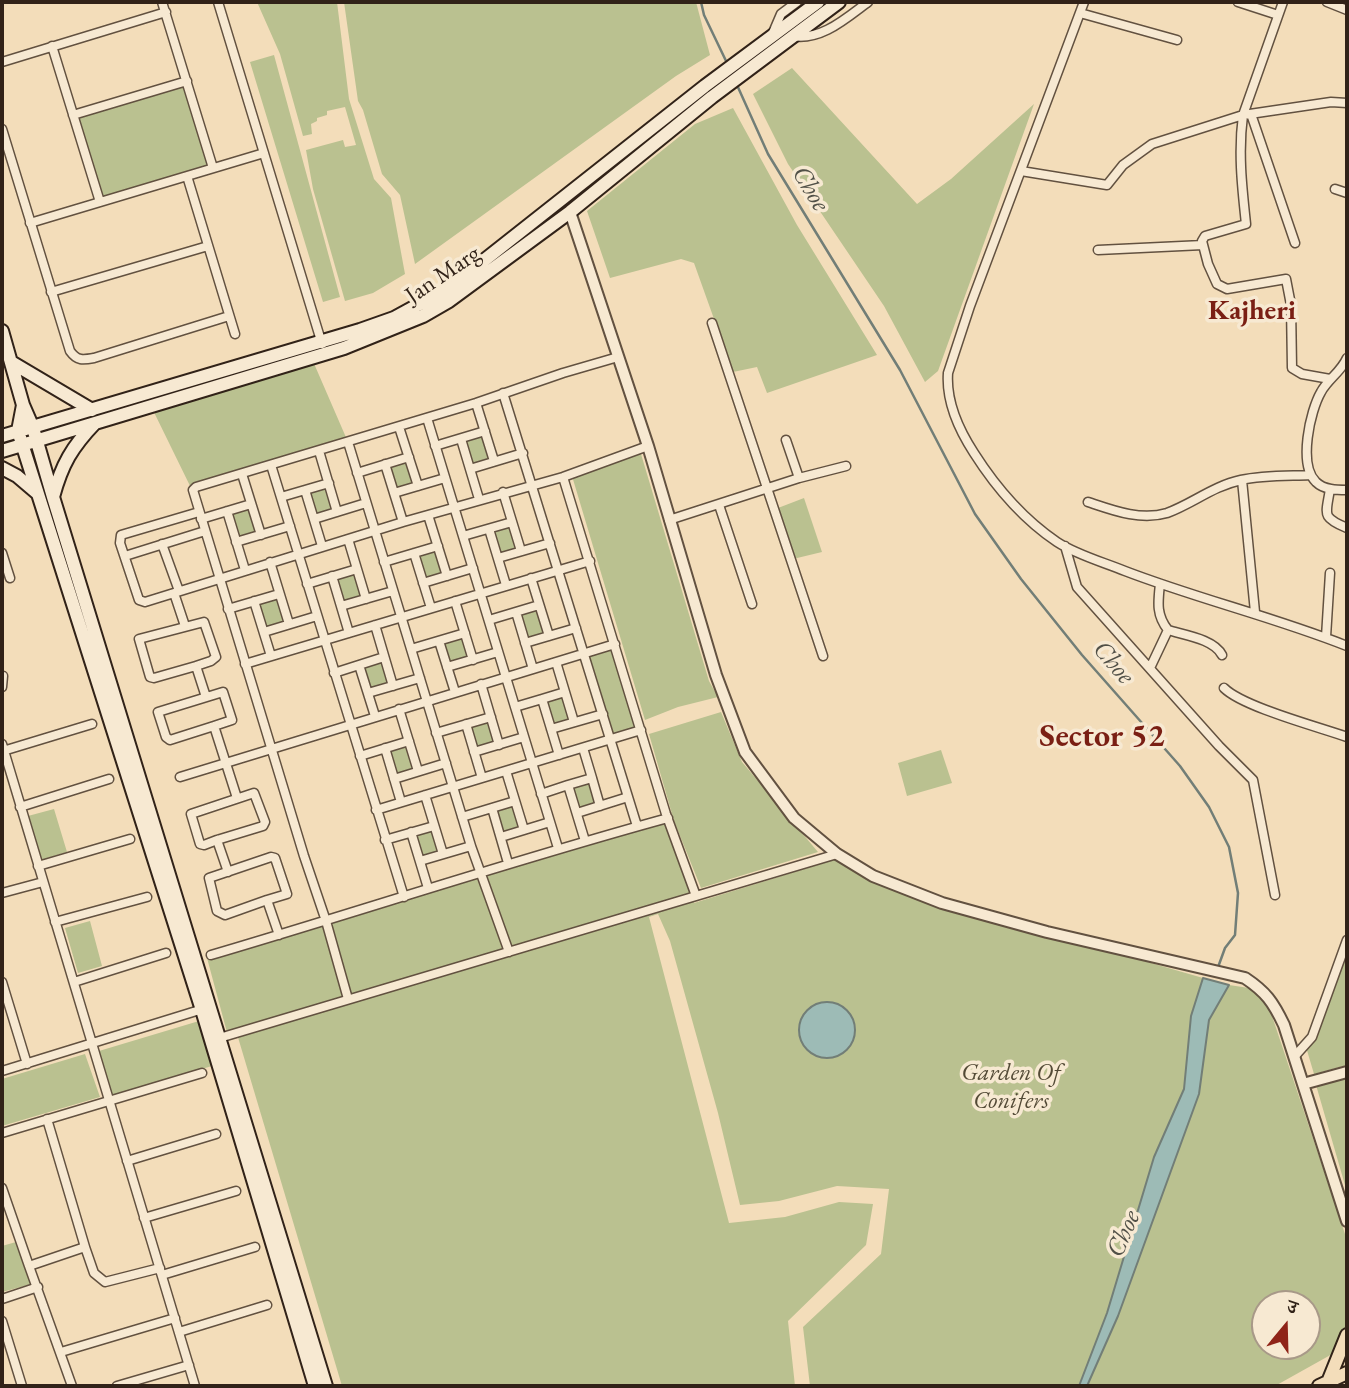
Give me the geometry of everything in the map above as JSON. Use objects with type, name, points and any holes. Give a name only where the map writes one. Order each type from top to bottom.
[{"type":"main road","name":"Jan Marg","points":[[757,55],[772,36],[818,2]]},
{"type":"main road","name":"Jan Marg","points":[[94,416],[325,354],[407,312],[449,288],[757,55],[792,36],[839,2]]},
{"type":"main road","name":"Jan Marg","points":[[20,438],[340,335],[368,333],[414,321],[449,301],[570,212],[708,91]]},
{"type":"main road","points":[[3,342],[35,434],[315,1386]]},
{"type":"main road","points":[[11,362],[94,416],[62,467],[53,497]]},
{"type":"main road","points":[[23,405],[20,438],[206,1008]]},
{"type":"main road","points":[[2,436],[20,438]]},
{"type":"main road","points":[[2,451],[20,438]]},
{"type":"main road","points":[[2,468],[38,493]]},
{"type":"main road","points":[[215,1040],[326,1386]]},
{"type":"main road","points":[[1324,1384],[1347,1335]]},
{"type":"main road","points":[[1324,1384],[1347,1373]]},
{"type":"street","points":[[162,2],[213,168]]},
{"type":"street","points":[[218,2],[325,354]]},
{"type":"street","points":[[772,36],[781,15],[797,2]]},
{"type":"street","points":[[792,36],[812,37],[828,30],[868,2]]},
{"type":"street","points":[[1084,2],[967,313],[948,373],[947,383],[957,418],[983,467],[1024,515],[1065,546],[1191,595],[1255,612],[1347,646]]},
{"type":"street","points":[[1238,2],[1278,15]]},
{"type":"street","points":[[1283,2],[1240,141],[1246,224],[1205,236],[1203,245],[1217,284],[1222,287],[1227,289],[1286,279],[1291,305],[1292,368],[1295,372],[1330,379]]},
{"type":"street","points":[[1327,2],[1347,10]]},
{"type":"street","points":[[2,61],[166,12]]},
{"type":"street","points":[[1080,13],[1177,40]]},
{"type":"street","points":[[52,46],[100,202]]},
{"type":"street","points":[[73,115],[187,81]]},
{"type":"street","points":[[1021,171],[1107,185],[1123,165],[1152,144],[1247,114],[1347,103]]},
{"type":"street","points":[[1247,114],[1294,243]]},
{"type":"street","points":[[2,129],[51,292],[74,358],[82,360],[229,316]]},
{"type":"street","points":[[30,223],[264,153]]},
{"type":"street","points":[[187,176],[235,334]]},
{"type":"street","points":[[1335,189],[1347,193]]},
{"type":"street","points":[[570,212],[648,446],[716,675],[745,752],[794,818],[837,854],[873,876],[942,903],[1047,932],[1245,978],[1261,989],[1273,1002],[1284,1025],[1347,1221]]},
{"type":"street","points":[[1098,250],[1203,245]]},
{"type":"street","points":[[51,292],[208,246]]},
{"type":"street","points":[[712,323],[823,656]]},
{"type":"street","points":[[348,999],[228,609],[194,488],[618,357]]},
{"type":"street","points":[[1347,358],[1315,404],[1308,436],[1311,475],[1316,482],[1330,489],[1347,491]]},
{"type":"street","points":[[503,393],[637,826]]},
{"type":"street","points":[[476,403],[494,461]]},
{"type":"street","points":[[427,418],[558,848]]},
{"type":"street","points":[[399,426],[418,486]]},
{"type":"street","points":[[435,446],[485,432]]},
{"type":"street","points":[[461,439],[479,499]]},
{"type":"street","points":[[786,440],[800,478]]},
{"type":"street","points":[[348,442],[462,817],[509,952]]},
{"type":"street","points":[[251,504],[123,534],[120,543],[139,600],[145,602],[479,499],[564,477],[648,446]]},
{"type":"street","points":[[319,450],[337,512]]},
{"type":"street","points":[[470,469],[523,453]]},
{"type":"street","points":[[357,473],[409,457]]},
{"type":"street","points":[[385,464],[403,522]]},
{"type":"street","points":[[271,465],[404,897]]},
{"type":"street","points":[[669,520],[846,466]]},
{"type":"street","points":[[242,474],[261,535]]},
{"type":"street","points":[[1088,502],[1120,513],[1142,516],[1166,513],[1208,492],[1242,480],[1311,475]]},
{"type":"street","points":[[564,477],[667,818],[696,896]]},
{"type":"street","points":[[394,493],[445,478]]},
{"type":"street","points":[[1242,480],[1255,612]]},
{"type":"street","points":[[281,497],[329,482]]},
{"type":"street","points":[[1330,489],[1325,515],[1347,528]]},
{"type":"street","points":[[305,490],[322,546]]},
{"type":"street","points":[[503,492],[522,551]]},
{"type":"street","points":[[314,519],[366,503]]},
{"type":"street","points":[[719,505],[751,604]]},
{"type":"street","points":[[227,511],[245,570]]},
{"type":"street","points":[[428,515],[447,576]]},
{"type":"street","points":[[463,537],[512,522]]},
{"type":"street","points":[[236,542],[290,526]]},
{"type":"street","points":[[489,529],[506,585]]},
{"type":"street","points":[[125,556],[205,531]]},
{"type":"street","points":[[348,539],[366,599]]},
{"type":"street","points":[[498,558],[550,543]]},
{"type":"street","points":[[162,544],[184,626]]},
{"type":"street","points":[[384,562],[438,546]]},
{"type":"street","points":[[1065,546],[1077,587],[1219,746],[1253,780],[1275,895]]},
{"type":"street","points":[[2,552],[10,578]]},
{"type":"street","points":[[414,553],[431,608]]},
{"type":"street","points":[[245,664],[590,561]]},
{"type":"street","points":[[270,562],[289,624]]},
{"type":"street","points":[[423,583],[472,568]]},
{"type":"street","points":[[307,584],[357,569]]},
{"type":"street","points":[[1326,637],[1330,573]]},
{"type":"street","points":[[332,576],[349,633]]},
{"type":"street","points":[[531,578],[549,636]]},
{"type":"street","points":[[1160,584],[1157,607],[1168,630],[1213,645],[1222,655]]},
{"type":"street","points":[[341,606],[393,591]]},
{"type":"street","points":[[228,609],[279,594]]},
{"type":"street","points":[[254,601],[271,656]]},
{"type":"street","points":[[455,601],[473,660]]},
{"type":"street","points":[[489,620],[539,605]]},
{"type":"street","points":[[516,612],[533,669]]},
{"type":"street","points":[[264,632],[317,616]]},
{"type":"street","points":[[204,622],[216,657],[196,666],[154,678],[148,674],[139,639],[204,622]]},
{"type":"street","points":[[374,625],[393,686]]},
{"type":"street","points":[[525,643],[576,628]]},
{"type":"street","points":[[1150,668],[1168,630]]},
{"type":"street","points":[[411,649],[465,633]]},
{"type":"street","points":[[439,641],[455,692]]},
{"type":"street","points":[[180,777],[615,644]]},
{"type":"street","points":[[447,667],[498,652]]},
{"type":"street","points":[[334,673],[384,657]]},
{"type":"street","points":[[556,662],[575,722]]},
{"type":"street","points":[[359,665],[375,716]]},
{"type":"street","points":[[196,666],[206,697]]},
{"type":"street","points":[[2,687],[4,676]]},
{"type":"street","points":[[368,693],[420,678]]},
{"type":"street","points":[[481,684],[499,745]]},
{"type":"street","points":[[1224,688],[1231,695],[1251,703],[1347,737]]},
{"type":"street","points":[[515,707],[565,692]]},
{"type":"street","points":[[225,693],[233,718],[214,726],[170,740],[166,737],[158,715],[160,710],[225,693]]},
{"type":"street","points":[[542,699],[559,755]]},
{"type":"street","points":[[399,709],[418,771]]},
{"type":"street","points":[[551,729],[603,714]]},
{"type":"street","points":[[436,733],[491,717]]},
{"type":"street","points":[[92,724],[2,748],[6,776],[20,807],[195,1386]]},
{"type":"street","points":[[466,724],[482,778]]},
{"type":"street","points":[[214,726],[237,798]]},
{"type":"street","points":[[376,810],[642,730]]},
{"type":"street","points":[[474,752],[524,737]]},
{"type":"street","points":[[359,756],[409,741]]},
{"type":"street","points":[[385,748],[401,802]]},
{"type":"street","points":[[583,748],[600,806]]},
{"type":"street","points":[[394,779],[446,763]]},
{"type":"street","points":[[506,771],[524,830]]},
{"type":"street","points":[[541,794],[592,778]]},
{"type":"street","points":[[20,807],[108,779]]},
{"type":"street","points":[[568,785],[586,841]]},
{"type":"street","points":[[254,793],[264,824],[217,840],[200,844],[191,814],[254,793]]},
{"type":"street","points":[[425,795],[443,854]]},
{"type":"street","points":[[577,813],[628,797]]},
{"type":"street","points":[[462,817],[515,801]]},
{"type":"street","points":[[492,808],[509,863]]},
{"type":"street","points":[[211,955],[558,848],[667,818]]},
{"type":"street","points":[[501,837],[550,822]]},
{"type":"street","points":[[385,841],[435,825]]},
{"type":"street","points":[[411,832],[428,888]]},
{"type":"street","points":[[38,866],[130,839]]},
{"type":"street","points":[[217,840],[228,872]]},
{"type":"street","points":[[420,861],[471,845]]},
{"type":"street","points":[[215,1040],[837,854]]},
{"type":"street","points":[[275,858],[287,891],[284,897],[267,901],[221,915],[217,911],[209,878],[275,858]]},
{"type":"street","points":[[2,893],[43,882]]},
{"type":"street","points":[[55,922],[147,897]]},
{"type":"street","points":[[267,901],[279,935]]},
{"type":"street","points":[[1294,1057],[1312,1037],[1347,940]]},
{"type":"street","points":[[74,982],[166,953]]},
{"type":"street","points":[[2,982],[27,1064]]},
{"type":"street","points":[[2,1071],[206,1008]]},
{"type":"street","points":[[1303,1084],[1347,1072]]},
{"type":"street","points":[[2,1133],[202,1073]]},
{"type":"street","points":[[47,1119],[85,1247],[94,1273],[100,1280],[105,1282],[161,1271],[255,1247]]},
{"type":"street","points":[[127,1161],[216,1134]]},
{"type":"street","points":[[2,1188],[72,1386]]},
{"type":"street","points":[[145,1218],[236,1191]]},
{"type":"street","points":[[29,1266],[85,1247]]},
{"type":"street","points":[[2,1299],[38,1287]]},
{"type":"street","points":[[179,1332],[267,1305]]},
{"type":"street","points":[[61,1352],[175,1318]]},
{"type":"street","points":[[2,1321],[22,1386]]},
{"type":"street","points":[[117,1386],[189,1365]]},
{"type":"green space","points":[[257,2],[337,2],[349,99],[374,179],[391,198],[405,274],[373,293],[345,301],[313,189],[306,150],[343,140],[345,147],[356,145],[345,107],[327,111],[327,115],[317,118],[317,121],[311,124],[312,134],[303,136],[280,54]]},
{"type":"green space","points":[[344,2],[696,2],[710,55],[676,76],[415,264],[400,195],[382,174],[358,101]]},
{"type":"green space","points":[[274,55],[340,297],[323,302],[250,62]]},
{"type":"green space","points":[[792,68],[917,204],[951,179],[1034,104],[938,371],[925,382],[884,306],[788,164],[753,94]]},
{"type":"green space","points":[[187,81],[213,168],[100,202],[73,115]]},
{"type":"green space","points":[[733,108],[797,225],[877,355],[767,393],[757,367],[733,372],[694,263],[681,259],[610,278],[587,211],[695,124]]},
{"type":"green space","points":[[309,352],[348,442],[193,492],[148,400]]},
{"type":"green space","points":[[483,436],[490,459],[472,464],[464,440]]},
{"type":"green space","points":[[641,454],[709,681],[718,697],[678,707],[645,720],[572,476]]},
{"type":"green space","points":[[406,462],[414,484],[396,490],[388,466]]},
{"type":"green space","points":[[326,488],[334,509],[316,515],[309,491]]},
{"type":"green space","points":[[804,498],[822,552],[793,559],[778,508]]},
{"type":"green space","points":[[249,507],[257,533],[238,538],[231,512]]},
{"type":"green space","points":[[510,526],[517,549],[500,554],[493,531]]},
{"type":"green space","points":[[436,550],[443,574],[425,579],[418,555]]},
{"type":"green space","points":[[355,573],[362,597],[344,602],[336,578]]},
{"type":"green space","points":[[277,598],[284,622],[265,627],[258,603]]},
{"type":"green space","points":[[538,609],[545,633],[527,639],[520,614]]},
{"type":"green space","points":[[463,636],[469,658],[449,663],[444,642]]},
{"type":"green space","points":[[615,644],[641,730],[610,740],[584,654]]},
{"type":"green space","points":[[382,661],[389,684],[370,689],[363,667]]},
{"type":"green space","points":[[563,696],[570,720],[554,725],[546,700]]},
{"type":"green space","points":[[721,712],[742,762],[818,852],[701,888],[674,821],[649,734]]},
{"type":"green space","points":[[489,721],[495,742],[477,748],[470,726]]},
{"type":"green space","points":[[407,745],[415,769],[396,775],[389,750]]},
{"type":"green space","points":[[941,750],[952,783],[907,796],[898,763]]},
{"type":"green space","points":[[590,782],[596,803],[579,809],[572,787]]},
{"type":"green space","points":[[514,805],[520,828],[502,833],[495,810]]},
{"type":"green space","points":[[54,809],[67,852],[41,860],[28,816]]},
{"type":"green space","name":"Garden Of Conifers","points":[[669,820],[694,903],[840,858],[888,887],[1203,978],[1191,1016],[1184,1089],[1154,1157],[1107,1313],[1079,1386],[810,1386],[803,1327],[881,1254],[889,1189],[837,1186],[779,1201],[740,1205],[718,1113],[670,941],[658,914],[649,917],[729,1223],[785,1217],[839,1202],[873,1204],[866,1245],[788,1321],[795,1386],[342,1386],[237,1034],[228,1036],[207,958]]},
{"type":"green space","points":[[433,829],[440,852],[422,857],[415,835]]},
{"type":"green space","points":[[90,921],[102,966],[78,973],[65,928]]},
{"type":"green space","points":[[1347,940],[1347,1065],[1314,1074],[1306,1047]]},
{"type":"green space","points":[[1229,985],[1249,988],[1268,1004],[1347,1240],[1347,1336],[1343,1348],[1275,1386],[1087,1386],[1115,1323],[1199,1094],[1209,1020]]},
{"type":"green space","points":[[199,1021],[212,1066],[112,1095],[99,1051]]},
{"type":"green space","points":[[85,1054],[100,1097],[2,1126],[2,1079]]},
{"type":"green space","points":[[1347,1076],[1347,1192],[1316,1085]]},
{"type":"green space","points":[[23,1240],[32,1284],[2,1292],[2,1246]]},
{"type":"water","points":[[1203,978],[1229,985],[1209,1020],[1199,1094],[1118,1316],[1087,1386],[1079,1386],[1107,1313],[1154,1157],[1184,1089],[1191,1016]]},
{"type":"water","points":[[821,1002],[833,1002],[847,1010],[855,1024],[853,1041],[847,1050],[833,1058],[821,1058],[804,1046],[799,1036],[799,1024],[811,1007]]},
{"type":"waterway","name":"Choe","points":[[701,2],[704,15],[727,63]]},
{"type":"waterway","name":"Choe","points":[[737,85],[768,154],[900,370],[975,514],[1021,579],[1082,655],[1180,766],[1209,807],[1229,847],[1238,893],[1235,935],[1225,948],[1217,970]]},
{"type":"district","name":"Kajheri","points":[[1252,311]]},
{"type":"district","name":"Sector 52","points":[[1102,737]]}]
